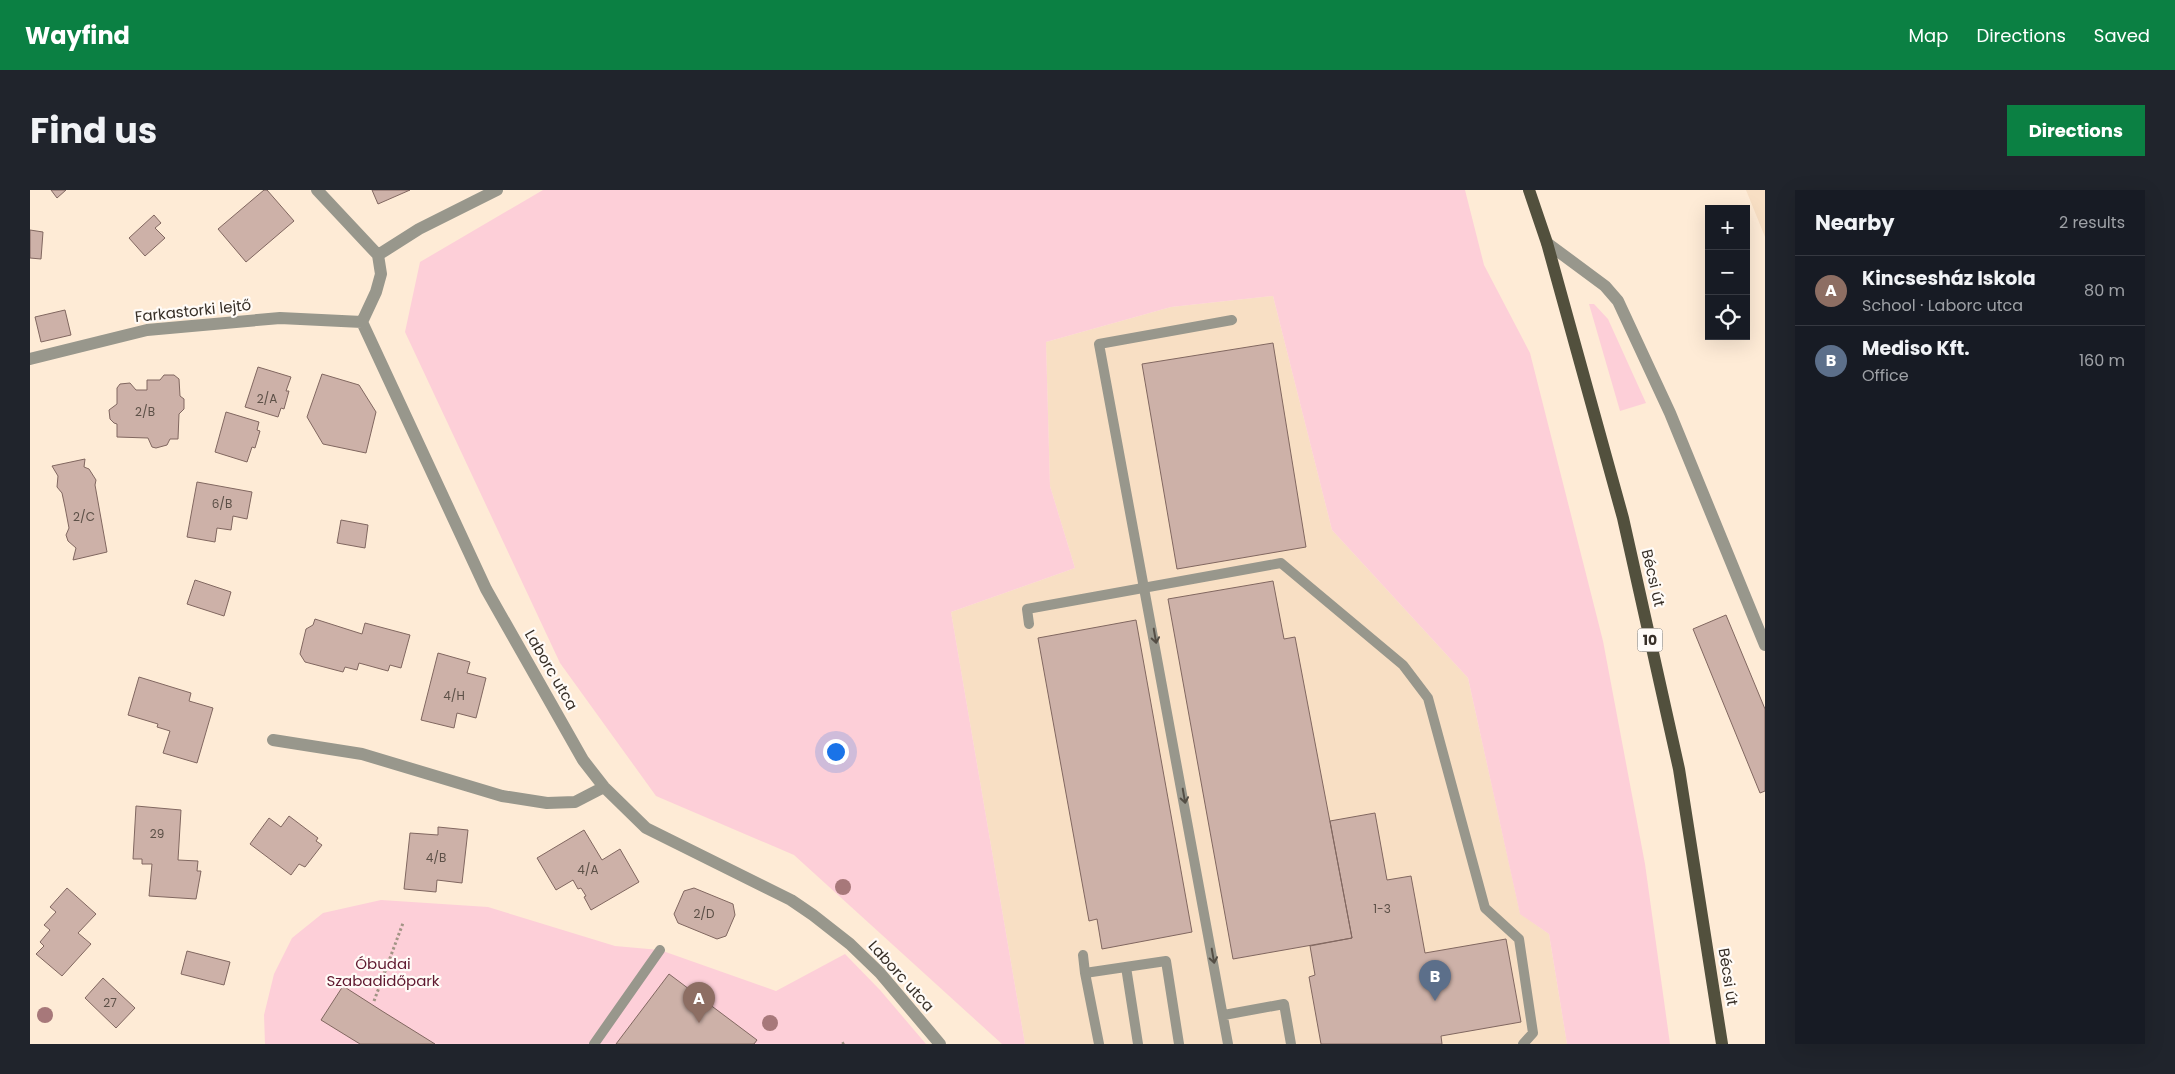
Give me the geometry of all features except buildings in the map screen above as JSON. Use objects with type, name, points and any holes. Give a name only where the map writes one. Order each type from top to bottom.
[{"type":"main road","name":"Bécsi út","points":[[1529,190],[1547,243],[1623,518],[1679,769],[1722,1044]]},
{"type":"street","points":[[317,190],[378,255],[381,274],[376,292],[362,322]]},
{"type":"street","points":[[378,255],[420,229],[497,190]]},
{"type":"street","points":[[1547,243],[1605,286],[1618,302],[1670,413],[1765,645]]},
{"type":"street","name":"Farkastorki lejtő","points":[[30,358],[147,330],[280,318],[362,322]]},
{"type":"street","name":"Laborc utca","points":[[362,322],[486,589],[582,760],[604,787],[646,828],[791,900],[850,944],[880,973],[940,1044]]},
{"type":"street","points":[[273,740],[362,754],[502,796],[547,802],[574,802],[604,787]]},
{"type":"lane","points":[[1228,1044],[1146,588],[1099,344],[1232,320]]},
{"type":"lane","points":[[1029,624],[1027,609],[1281,563],[1403,665],[1428,698],[1485,908],[1518,939],[1533,1033],[1523,1044]]},
{"type":"lane","points":[[594,1044],[660,950]]},
{"type":"lane","points":[[1083,955],[1098,1044]]},
{"type":"lane","points":[[1085,973],[1166,961],[1179,1044]]},
{"type":"lane","points":[[1126,967],[1138,1044]]},
{"type":"lane","points":[[1224,1015],[1284,1004],[1291,1044]]},
{"type":"path","points":[[374,1001],[402,923]]},
{"type":"shaded area","points":[[1746,190],[1765,190],[1765,237]]},
{"type":"shaded area","points":[[1273,296],[1332,530],[1468,678],[1520,913],[1549,934],[1567,1044],[1025,1044],[951,612],[1075,568],[1050,486],[1046,342],[1171,307]]},
{"type":"green space","points":[[543,190],[1465,190],[1484,265],[1530,353],[1603,641],[1645,864],[1670,1044],[1567,1044],[1549,934],[1520,914],[1468,678],[1332,530],[1273,296],[1171,307],[1046,342],[1050,486],[1075,568],[951,612],[1025,1044],[1002,1044],[794,855],[656,796],[560,663],[405,332],[420,262]]},
{"type":"green space","points":[[1589,304],[1594,304],[1608,319],[1646,403],[1620,411]]},
{"type":"green space","name":"Óbudai Szabadidőpark","points":[[381,900],[488,907],[615,946],[660,950],[776,991],[845,954],[880,990],[926,1044],[265,1044],[264,1015],[274,974],[292,938],[323,913]]},
{"type":"place","name":"Mediso Kft.","points":[[1435,1001]]},
{"type":"place","name":"Kincsesház Iskola","points":[[699,1023]]}]
